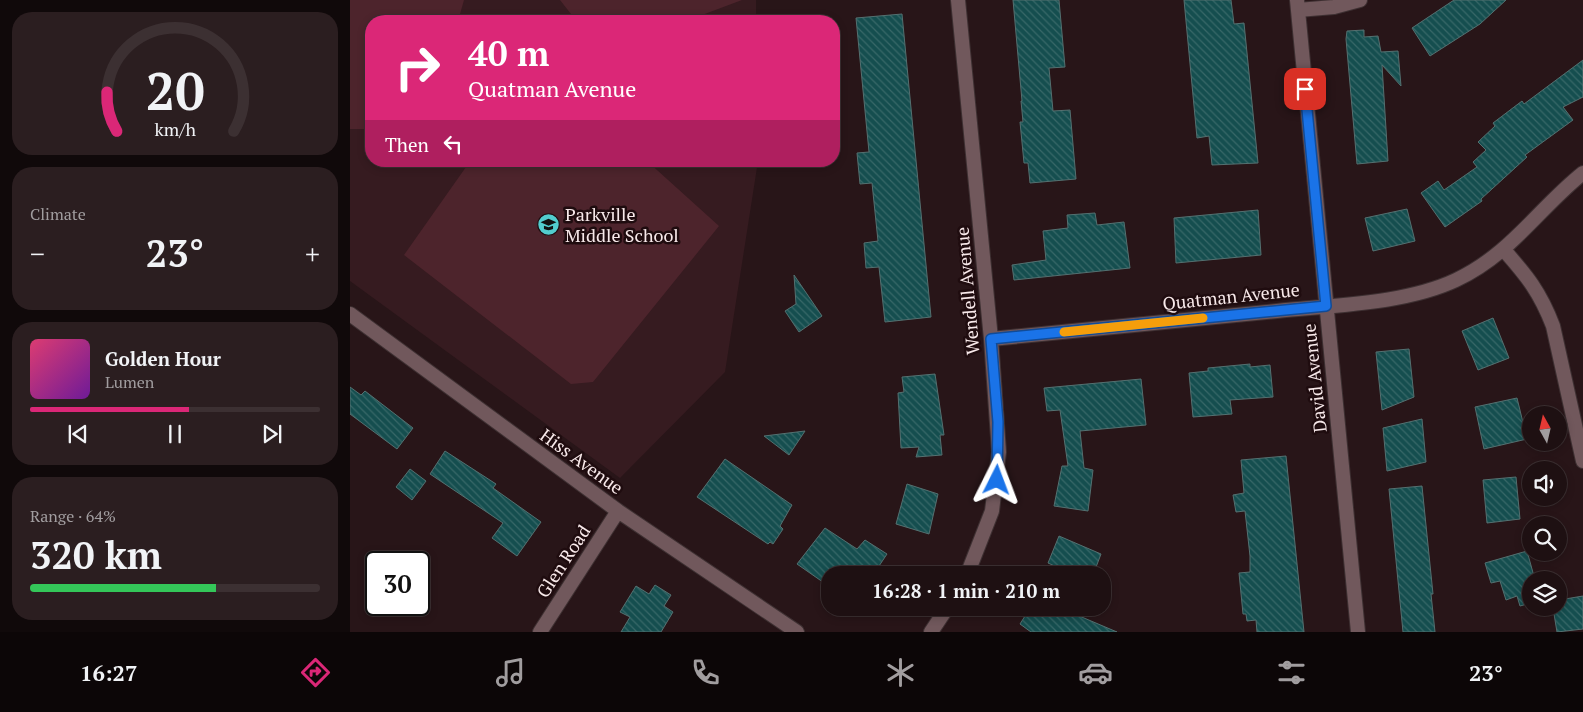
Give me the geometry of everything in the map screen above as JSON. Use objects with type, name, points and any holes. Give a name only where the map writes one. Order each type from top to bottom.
[{"type":"street","name":"Wendell Avenue","points":[[958,0],[991,339],[998,444],[997,480],[992,511],[971,566]]},
{"type":"street","points":[[1297,5],[1334,7],[1360,0]]},
{"type":"street","name":"David Avenue","points":[[1297,5],[1358,632]]},
{"type":"street","name":"Quatman Avenue","points":[[991,339],[1326,306],[1386,298],[1434,288],[1478,268],[1504,250],[1583,173]]},
{"type":"street","points":[[1504,250],[1535,285],[1546,305],[1553,326],[1583,461]]},
{"type":"street","name":"Hiss Avenue","points":[[350,314],[618,510],[797,632]]},
{"type":"street","name":"Glen Road","points":[[540,632],[618,510]]},
{"type":"street","points":[[931,632],[942,616]]},
{"type":"shaded area","name":"Parkville Middle School","points":[[350,0],[756,0],[756,15],[365,15],[365,167],[757,167],[725,372],[620,478],[350,281]]},
{"type":"shaded area","points":[[350,0],[464,0],[460,15],[365,15],[365,129],[350,129]]},
{"type":"shaded area","points":[[560,0],[742,0],[702,15],[571,14]]},
{"type":"shaded area","points":[[466,167],[654,167],[719,226],[593,382],[571,384],[404,255]]},
{"type":"building","points":[[1013,0],[1059,0],[1065,67],[1049,68],[1053,111],[1070,110],[1076,179],[1030,183],[1028,163],[1024,163],[1020,122],[1023,122],[1022,101]]},
{"type":"building","points":[[1184,0],[1231,0],[1234,24],[1244,23],[1258,163],[1212,165],[1209,136],[1197,138]]},
{"type":"building","points":[[1454,0],[1506,0],[1480,24],[1430,56],[1412,28]]},
{"type":"building","points":[[902,14],[931,317],[885,322],[879,267],[866,268],[864,243],[878,241],[872,183],[860,184],[857,153],[869,152],[856,18]]},
{"type":"building","points":[[1364,30],[1364,37],[1378,36],[1381,52],[1398,51],[1401,86],[1382,65],[1388,161],[1357,164],[1346,39],[1347,31]]},
{"type":"building","points":[[1583,60],[1583,97],[1563,107],[1573,120],[1525,155],[1527,157],[1481,199],[1482,201],[1445,227],[1421,193],[1438,181],[1444,190],[1477,167],[1473,162],[1486,150],[1478,142],[1495,126],[1493,123],[1522,101],[1524,104]]},
{"type":"building","points":[[1407,209],[1415,241],[1373,251],[1365,218]]},
{"type":"building","points":[[1258,210],[1261,255],[1176,263],[1174,218]]},
{"type":"building","points":[[1095,213],[1097,225],[1124,222],[1130,268],[1014,280],[1012,265],[1046,260],[1043,231],[1068,228],[1067,215]]},
{"type":"building","points":[[794,275],[822,316],[799,332],[785,311],[796,304]]},
{"type":"building","points":[[1493,318],[1509,358],[1478,370],[1462,331]]},
{"type":"building","points":[[1409,349],[1414,397],[1382,410],[1376,352]]},
{"type":"building","points":[[1250,364],[1250,367],[1270,365],[1273,397],[1230,400],[1232,414],[1193,417],[1189,373],[1208,371],[1208,368]]},
{"type":"building","points":[[935,374],[944,435],[940,435],[942,455],[916,457],[919,447],[901,448],[898,393],[904,392],[902,377]]},
{"type":"building","points":[[1141,379],[1146,425],[1080,431],[1084,468],[1093,470],[1088,511],[1054,506],[1062,466],[1068,466],[1060,410],[1047,411],[1044,388]]},
{"type":"building","points":[[350,387],[361,395],[365,391],[413,428],[397,449],[350,414]]},
{"type":"building","points":[[1517,398],[1522,418],[1522,440],[1484,449],[1475,407]]},
{"type":"building","points":[[1422,419],[1426,462],[1387,471],[1383,428]]},
{"type":"building","points":[[805,431],[789,455],[764,436]]},
{"type":"building","points":[[445,451],[496,484],[493,488],[541,522],[517,556],[492,538],[503,523],[430,474]]},
{"type":"building","points":[[1286,456],[1304,632],[1257,632],[1256,620],[1247,621],[1246,614],[1243,614],[1239,573],[1250,572],[1250,556],[1245,511],[1236,512],[1233,495],[1244,493],[1241,460]]},
{"type":"building","points":[[725,459],[792,505],[780,526],[783,529],[773,544],[770,542],[768,544],[697,497]]},
{"type":"building","points":[[410,469],[426,481],[412,500],[396,487]]},
{"type":"building","points":[[1516,477],[1520,519],[1487,523],[1483,480]]},
{"type":"building","points":[[907,484],[938,494],[929,534],[896,524]]},
{"type":"building","points":[[1422,486],[1435,632],[1403,632],[1389,489]]},
{"type":"building","points":[[825,528],[857,549],[865,540],[887,554],[879,566],[821,566],[821,581],[797,564]]},
{"type":"building","points":[[1059,536],[1101,554],[1096,566],[1055,566],[1048,563]]},
{"type":"building","points":[[1522,552],[1522,561],[1530,561],[1533,571],[1522,571],[1522,605],[1520,606],[1517,596],[1506,600],[1500,581],[1491,583],[1485,563]]},
{"type":"building","points":[[655,585],[671,595],[664,606],[673,612],[661,632],[621,632],[630,617],[620,612],[636,586],[649,594]]},
{"type":"building","points":[[1583,596],[1583,629],[1557,632],[1554,616],[1567,616],[1567,599]]},
{"type":"building","points":[[1025,616],[1079,616],[1117,632],[1031,632],[1020,624]]},
{"type":"slow traffic","points":[[1064,332],[1203,318]]},
{"type":"place","name":"Parkville Middle School","points":[[549,224]]},
{"type":"route","points":[[997,480],[999,452],[998,422],[991,339],[1326,306],[1305,89]]}]
